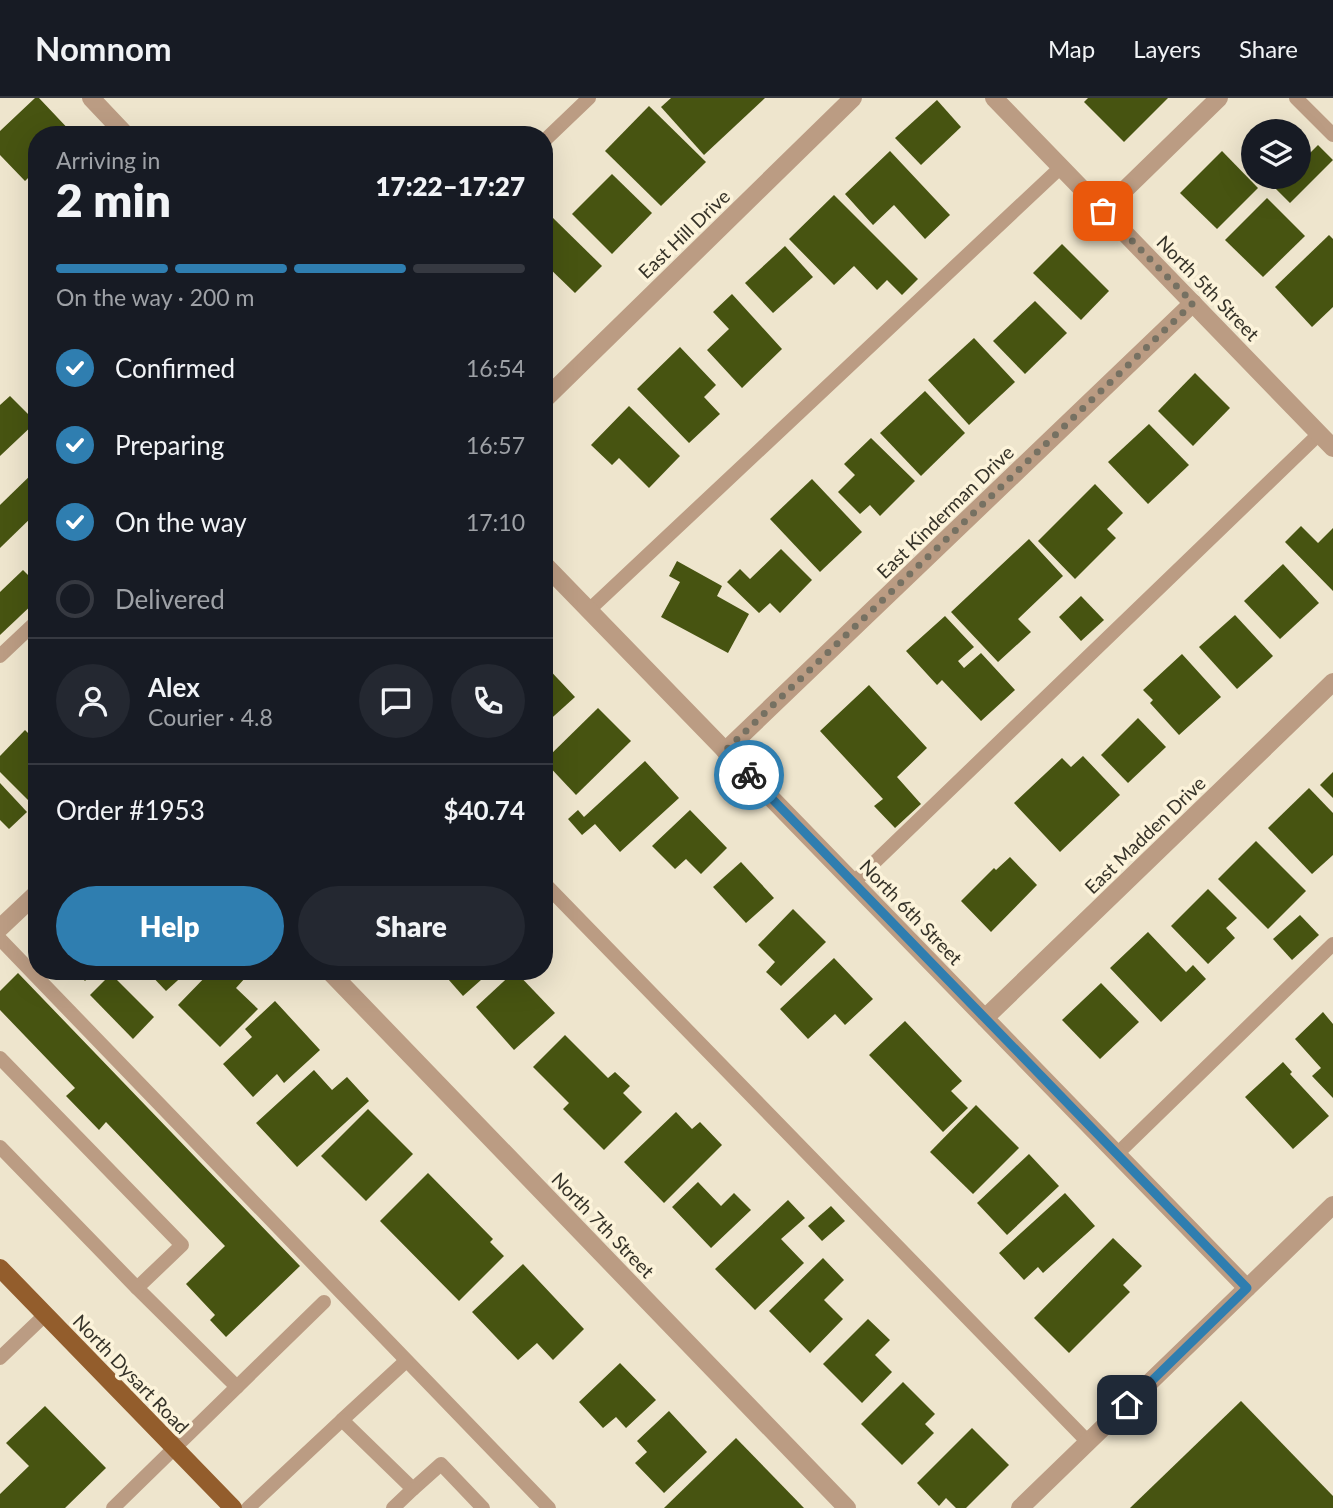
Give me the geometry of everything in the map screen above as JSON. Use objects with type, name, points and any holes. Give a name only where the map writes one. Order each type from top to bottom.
[{"type":"main road","name":"North Dysart Road","points":[[2,1273],[233,1508]]},
{"type":"street","points":[[91,98],[117,126]]},
{"type":"street","name":"East Hill Drive","points":[[553,391],[853,98]]},
{"type":"street","name":"North 5th Street","points":[[994,98],[1333,448]]},
{"type":"street","points":[[1103,211],[1219,98]]},
{"type":"street","name":"East Kinderman Drive","points":[[725,751],[1193,303]]},
{"type":"street","name":"North 6th Street","points":[[553,573],[1247,1288]]},
{"type":"street","name":"East Madden Drive","points":[[985,1018],[1333,682]]},
{"type":"street","points":[[0,928],[28,901]]},
{"type":"street","name":"North 7th Street","points":[[338,980],[847,1508]]},
{"type":"street","points":[[1020,1508],[1333,1205]]},
{"type":"lane","points":[[553,132],[589,98]]},
{"type":"lane","points":[[1296,98],[1333,135]]},
{"type":"lane","points":[[589,610],[1061,167]]},
{"type":"lane","points":[[853,883],[1319,434]]},
{"type":"lane","points":[[0,656],[28,630]]},
{"type":"lane","points":[[553,892],[1088,1441]]},
{"type":"lane","points":[[0,939],[28,968]]},
{"type":"lane","points":[[1117,1154],[1333,944]]},
{"type":"lane","points":[[39,980],[548,1508]]},
{"type":"lane","points":[[0,1058],[181,1245],[137,1288]]},
{"type":"lane","points":[[0,1147],[237,1387]]},
{"type":"lane","points":[[113,1508],[324,1302]]},
{"type":"lane","points":[[0,1358],[46,1315]]},
{"type":"lane","points":[[248,1508],[406,1361]]},
{"type":"lane","points":[[342,1420],[412,1489]]},
{"type":"lane","points":[[393,1508],[442,1464],[483,1508]]},
{"type":"building","points":[[35,98],[39,98],[65,126],[28,126],[28,178],[25,181],[0,155],[0,131]]},
{"type":"building","points":[[671,98],[765,98],[704,155],[661,107]]},
{"type":"building","points":[[1088,98],[1168,98],[1124,142],[1084,102]]},
{"type":"building","points":[[937,100],[961,127],[921,165],[895,138]]},
{"type":"building","points":[[649,106],[706,162],[661,206],[605,151]]},
{"type":"building","points":[[1318,145],[1333,160],[1311,182],[1311,152]]},
{"type":"building","points":[[890,151],[950,215],[925,239],[894,205],[873,225],[845,194]]},
{"type":"building","points":[[1222,151],[1241,171],[1241,189],[1257,189],[1217,229],[1180,193]]},
{"type":"building","points":[[612,174],[652,213],[612,254],[572,214]]},
{"type":"building","points":[[1276,189],[1304,189],[1290,203]]},
{"type":"building","points":[[834,195],[918,279],[902,295],[887,280],[877,290],[854,266],[834,285],[789,239]]},
{"type":"building","points":[[1267,198],[1305,236],[1263,277],[1225,240]]},
{"type":"building","points":[[553,218],[602,266],[575,293],[553,272]]},
{"type":"building","points":[[1329,235],[1333,239],[1333,307],[1312,327],[1275,287]]},
{"type":"building","points":[[1062,244],[1109,291],[1081,320],[1033,273]]},
{"type":"building","points":[[785,246],[813,277],[773,313],[745,283]]},
{"type":"building","points":[[732,294],[782,349],[742,388],[707,350],[729,329],[713,312]]},
{"type":"building","points":[[1035,301],[1067,333],[1025,374],[993,341]]},
{"type":"building","points":[[974,338],[1015,382],[969,425],[928,380]]},
{"type":"building","points":[[680,347],[716,385],[704,397],[720,414],[689,443],[637,389]]},
{"type":"building","points":[[1195,373],[1230,408],[1193,446],[1158,411]]},
{"type":"building","points":[[925,391],[965,433],[921,476],[880,433]]},
{"type":"building","points":[[10,396],[28,414],[28,430],[0,456],[0,405]]},
{"type":"building","points":[[629,406],[680,456],[649,488],[619,458],[612,465],[591,445]]},
{"type":"building","points":[[1149,424],[1189,465],[1148,504],[1108,462]]},
{"type":"building","points":[[871,438],[915,481],[880,516],[870,505],[860,514],[838,492],[855,475],[844,464]]},
{"type":"building","points":[[28,478],[28,521],[0,548],[0,505]]},
{"type":"building","points":[[812,479],[862,532],[820,572],[770,519]]},
{"type":"building","points":[[1095,484],[1123,513],[1107,529],[1116,538],[1075,579],[1038,541]]},
{"type":"building","points":[[1301,526],[1318,543],[1333,528],[1333,591],[1285,542]]},
{"type":"building","points":[[1029,539],[1063,576],[1018,619],[1031,632],[998,662],[951,612]]},
{"type":"building","points":[[781,549],[812,580],[780,613],[770,603],[759,613],[727,582],[740,569],[750,579]]},
{"type":"building","points":[[677,561],[722,586],[717,596],[749,614],[728,653],[661,617],[680,582],[669,576]]},
{"type":"building","points":[[1283,564],[1319,603],[1280,639],[1244,601]]},
{"type":"building","points":[[23,570],[28,575],[28,609],[0,635],[0,592]]},
{"type":"building","points":[[1081,596],[1104,620],[1081,641],[1059,617]]},
{"type":"building","points":[[1235,615],[1273,656],[1237,689],[1199,647]]},
{"type":"building","points":[[945,616],[974,647],[958,661],[964,668],[981,653],[1015,690],[981,721],[942,680],[937,685],[906,651]]},
{"type":"building","points":[[1182,654],[1221,697],[1179,735],[1150,703],[1153,700],[1143,690]]},
{"type":"building","points":[[553,674],[575,697],[553,717]]},
{"type":"building","points":[[869,685],[927,748],[897,777],[921,804],[895,828],[874,806],[883,799],[820,731]]},
{"type":"building","points":[[598,708],[631,741],[576,795],[553,771],[553,752]]},
{"type":"building","points":[[1138,718],[1166,747],[1128,783],[1101,755]]},
{"type":"building","points":[[25,730],[28,733],[28,800],[0,772],[0,756]]},
{"type":"building","points":[[1083,756],[1120,795],[1060,852],[1014,803],[1062,758],[1071,767]]},
{"type":"building","points":[[645,761],[679,798],[620,852],[595,824],[582,835],[568,819],[578,810],[584,817]]},
{"type":"building","points":[[1333,772],[1333,798],[1320,785]]},
{"type":"building","points":[[0,783],[27,812],[9,829],[0,820]]},
{"type":"building","points":[[1309,788],[1333,813],[1333,855],[1312,874],[1268,828]]},
{"type":"building","points":[[690,810],[727,848],[701,874],[686,859],[675,869],[652,846]]},
{"type":"building","points":[[1256,841],[1306,891],[1268,929],[1218,879]]},
{"type":"building","points":[[1010,857],[1037,885],[991,932],[961,901],[994,868],[996,870]]},
{"type":"building","points":[[741,862],[774,898],[746,923],[713,887]]},
{"type":"building","points":[[1208,889],[1237,918],[1226,928],[1235,938],[1208,964],[1171,926]]},
{"type":"building","points":[[793,909],[826,942],[781,986],[766,972],[775,962],[758,945]]},
{"type":"building","points":[[1300,915],[1319,935],[1292,960],[1273,939]]},
{"type":"building","points":[[1148,932],[1186,972],[1193,965],[1206,979],[1161,1022],[1110,968]]},
{"type":"building","points":[[834,958],[873,999],[845,1025],[835,1014],[808,1039],[780,1009]]},
{"type":"building","points":[[18,973],[300,1266],[226,1337],[210,1320],[215,1315],[186,1284],[225,1246],[106,1122],[99,1130],[66,1096],[75,1088],[0,1010],[0,991]]},
{"type":"building","points":[[105,980],[117,980],[154,1017],[133,1039],[90,995]]},
{"type":"building","points":[[156,980],[178,980],[166,991]]},
{"type":"building","points":[[202,980],[243,980],[236,988],[258,1009],[220,1047],[178,1005]]},
{"type":"building","points":[[449,980],[481,980],[463,996]]},
{"type":"building","points":[[505,980],[524,980],[555,1013],[514,1050],[476,1007]]},
{"type":"building","points":[[1101,983],[1139,1022],[1100,1059],[1062,1020]]},
{"type":"building","points":[[275,1001],[320,1050],[284,1083],[277,1074],[253,1097],[223,1064],[252,1037],[245,1029]]},
{"type":"building","points":[[1323,1012],[1333,1024],[1333,1098],[1312,1076],[1321,1068],[1295,1039]]},
{"type":"building","points":[[905,1021],[962,1081],[951,1091],[968,1108],[943,1132],[869,1055]]},
{"type":"building","points":[[565,1035],[608,1078],[615,1072],[630,1086],[623,1093],[642,1112],[604,1150],[563,1109],[569,1103],[533,1067]]},
{"type":"building","points":[[1283,1062],[1292,1072],[1290,1074],[1329,1116],[1293,1149],[1245,1097]]},
{"type":"building","points":[[314,1070],[332,1090],[347,1077],[369,1101],[297,1167],[256,1123]]},
{"type":"building","points":[[976,1105],[1019,1148],[973,1194],[930,1152]]},
{"type":"building","points":[[368,1109],[413,1154],[366,1201],[321,1156]]},
{"type":"building","points":[[676,1112],[692,1129],[700,1122],[722,1145],[664,1203],[624,1162]]},
{"type":"building","points":[[1029,1154],[1059,1186],[1007,1235],[977,1203]]},
{"type":"building","points":[[428,1173],[493,1239],[490,1242],[504,1256],[459,1301],[380,1221]]},
{"type":"building","points":[[698,1182],[721,1206],[734,1193],[751,1210],[711,1248],[672,1207]]},
{"type":"building","points":[[1065,1193],[1095,1226],[1043,1273],[1038,1267],[1024,1280],[999,1253]]},
{"type":"building","points":[[788,1200],[805,1218],[781,1239],[804,1263],[755,1310],[715,1269]]},
{"type":"building","points":[[831,1206],[845,1221],[822,1241],[808,1226]]},
{"type":"building","points":[[1113,1238],[1142,1266],[1123,1285],[1130,1292],[1069,1353],[1034,1318]]},
{"type":"building","points":[[823,1258],[844,1280],[824,1300],[843,1319],[810,1353],[769,1311]]},
{"type":"building","points":[[523,1264],[584,1329],[553,1360],[537,1343],[518,1360],[472,1312]]},
{"type":"building","points":[[868,1319],[890,1340],[875,1355],[892,1372],[862,1403],[823,1364]]},
{"type":"building","points":[[620,1363],[656,1400],[626,1428],[616,1417],[603,1428],[579,1402]]},
{"type":"building","points":[[903,1382],[935,1414],[925,1424],[934,1433],[902,1465],[861,1424]]},
{"type":"building","points":[[1241,1401],[1333,1496],[1333,1508],[1130,1508]]},
{"type":"building","points":[[45,1406],[106,1468],[65,1508],[0,1508],[0,1494],[29,1466],[6,1443]]},
{"type":"building","points":[[669,1411],[707,1452],[664,1493],[635,1463],[647,1452],[637,1441]]},
{"type":"building","points":[[972,1428],[1009,1465],[966,1508],[956,1508],[946,1498],[939,1506],[917,1483]]},
{"type":"building","points":[[736,1438],[804,1508],[664,1508]]},
{"type":"way so far","points":[[749,775],[725,751],[1193,303],[1103,211]]},
{"type":"route","points":[[749,775],[1247,1288],[1127,1405]]}]
